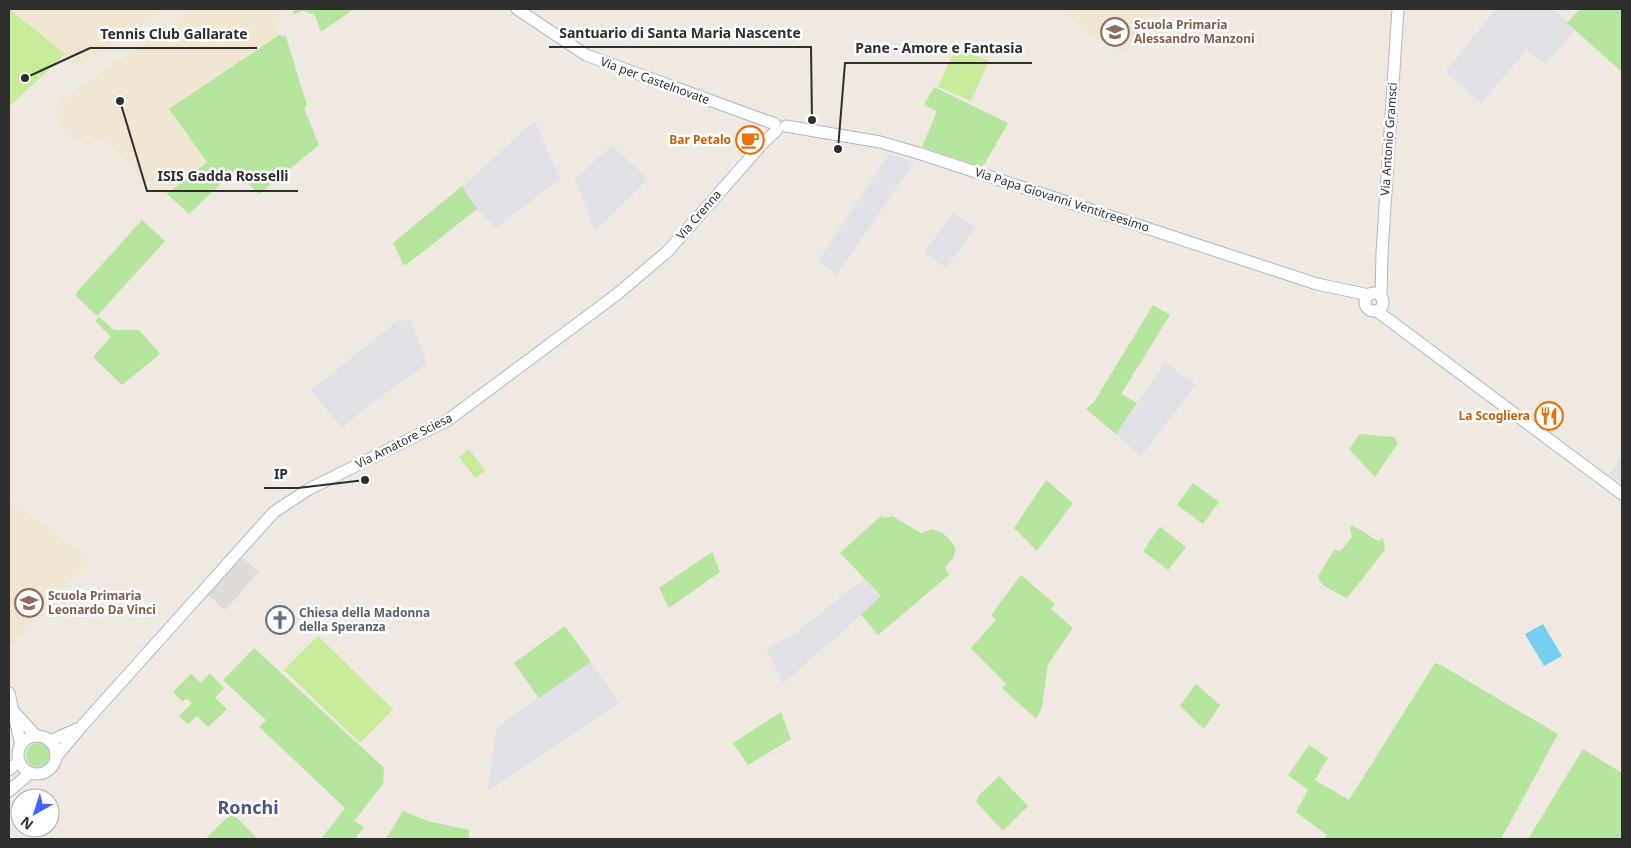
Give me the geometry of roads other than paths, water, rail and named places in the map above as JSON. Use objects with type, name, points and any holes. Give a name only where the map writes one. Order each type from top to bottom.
[{"type":"street","name":"Via per Castelnovate","points":[[517,9],[586,55],[779,127]]},
{"type":"street","name":"Via Antonio Gramsci","points":[[1375,301],[1381,269],[1398,9]]},
{"type":"street","name":"Via Papa Giovanni Ventitreesimo","points":[[779,127],[880,142],[918,153],[1334,290],[1375,301]]},
{"type":"street","name":"Via Crenna","points":[[616,295],[668,251],[779,127]]},
{"type":"street","name":"Via Amatore Sciesa","points":[[56,757],[80,727],[257,529],[279,508],[309,489],[448,420],[616,295]]},
{"type":"street","points":[[1375,301],[1399,325],[1622,494]]},
{"type":"street","points":[[9,692],[21,745]]},
{"type":"street","points":[[15,713],[36,736],[50,741],[55,749],[56,757],[49,770],[38,774],[30,773],[23,768],[19,761],[18,752],[21,745],[28,738],[36,736]]},
{"type":"street","name":"Via Amatore Sciesa","points":[[50,741],[80,727]]},
{"type":"street","points":[[9,770],[19,761]]},
{"type":"street","points":[[9,791],[30,773]]},
{"type":"water","points":[[1543,624],[1562,656],[1544,666],[1525,634]]},
{"type":"place","name":"Scuola Primaria Alessandro Manzoni","points":[[1115,32]]},
{"type":"place","name":"Tennis Club Gallarate","points":[[25,78]]},
{"type":"place","name":"ISIS Gadda Rosselli","points":[[120,101]]},
{"type":"place","name":"Santuario di Santa Maria Nascente","points":[[812,120]]},
{"type":"place","name":"Bar Petalo","points":[[750,140]]},
{"type":"place","name":"Pane - Amore e Fantasia","points":[[838,149]]},
{"type":"place","name":"La Scogliera","points":[[1549,416]]},
{"type":"place","name":"IP","points":[[365,480]]},
{"type":"place","name":"Scuola Primaria Leonardo Da Vinci","points":[[29,603]]},
{"type":"place","name":"Chiesa della Madonna della Speranza","points":[[280,620]]},
{"type":"district","name":"Ronchi","points":[[248,808]]}]
